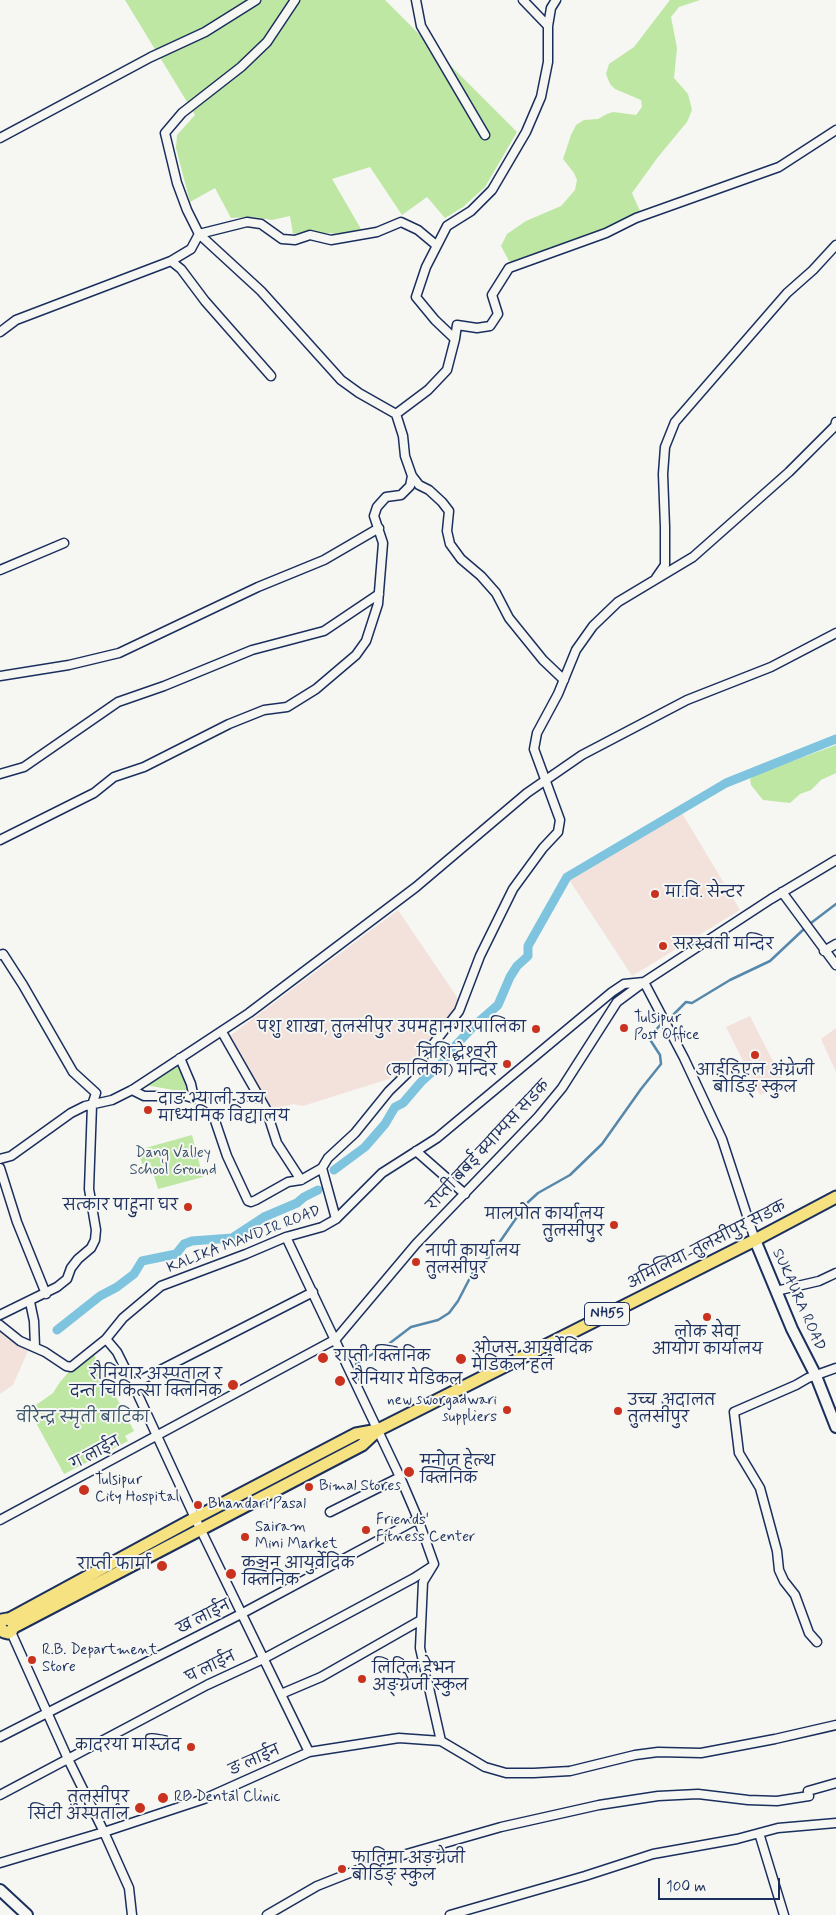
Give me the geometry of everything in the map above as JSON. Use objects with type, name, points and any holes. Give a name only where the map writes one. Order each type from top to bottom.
[{"type":"main road","name":"अमिलिया-तुलसीपुर सडक","points":[[378,1430],[755,1240],[836,1197]]},
{"type":"main road","name":"NH55","points":[[4,1625],[197,1524],[362,1445],[378,1430]]},
{"type":"street","points":[[0,138],[151,57],[205,32],[256,0]]},
{"type":"street","points":[[295,0],[267,42],[241,67],[182,113],[165,132],[177,183],[187,210],[199,234],[261,291],[340,380],[396,414],[401,428],[405,456],[412,476],[419,485],[429,490],[449,511],[450,520],[447,531],[450,544],[460,559],[481,576],[496,593],[510,618],[543,660],[564,680]]},
{"type":"street","points":[[416,0],[421,26],[485,134]]},
{"type":"street","points":[[523,0],[548,26]]},
{"type":"street","points":[[455,338],[435,320],[416,297],[426,267],[447,226],[471,211],[492,190],[526,132],[541,97],[548,62],[548,26],[551,8],[556,0]]},
{"type":"street","points":[[396,414],[428,390],[447,370],[457,325],[477,328],[490,326],[498,314],[492,295],[509,268],[606,233],[636,218],[779,167],[836,130]]},
{"type":"street","points":[[0,332],[16,320],[171,260],[191,249],[199,234],[247,222],[261,224],[282,239],[295,240],[310,234],[331,240],[377,232],[401,222],[418,230],[436,245]]},
{"type":"street","points":[[655,580],[664,565],[666,527],[663,474],[665,447],[675,422],[786,293],[813,270],[836,245]]},
{"type":"street","points":[[171,260],[181,269],[205,301],[271,376]]},
{"type":"street","points":[[209,1103],[227,1156],[248,1201],[251,1202],[288,1182],[301,1180],[322,1168],[337,1148],[355,1133],[389,1091],[420,1061],[459,1011],[480,956],[513,888],[543,848],[558,832],[560,820],[534,749],[537,733],[564,680],[576,650],[593,626],[618,602],[693,557],[789,472],[835,426],[836,422]]},
{"type":"street","points":[[0,839],[94,793],[114,777],[144,767],[229,724],[264,710],[287,707],[316,688],[356,655],[366,641],[378,604],[382,543],[374,516],[377,507],[386,497],[401,495],[410,486],[412,476]]},
{"type":"street","points":[[0,676],[69,665],[119,653],[258,587],[324,560],[379,528]]},
{"type":"street","points":[[0,570],[64,544]]},
{"type":"street","points":[[0,774],[24,766],[118,702],[164,686],[252,650],[324,631],[379,594]]},
{"type":"street","points":[[0,1159],[11,1156],[71,1113],[85,1106],[112,1100],[132,1090],[222,1032],[416,887],[545,780],[582,756],[686,700],[771,667],[836,633]]},
{"type":"street","name":"राप्ती बबई क्याम्पस सडक","points":[[336,1339],[416,1244],[538,1117],[562,1088],[617,1002],[644,982],[782,892],[836,860]]},
{"type":"street","points":[[782,892],[836,965]]},
{"type":"street","points":[[824,951],[836,944]]},
{"type":"street","points":[[0,955],[3,954],[23,985],[73,1072],[96,1093],[92,1105],[89,1189],[96,1230],[95,1240],[91,1248],[71,1268],[67,1280],[46,1294],[0,1315]]},
{"type":"street","points":[[644,982],[684,1058],[722,1139],[755,1240]]},
{"type":"street","name":"KALIKA MANDIR ROAD","points":[[35,1348],[71,1367],[106,1339],[123,1318],[161,1286],[286,1237],[322,1227],[336,1219],[382,1173],[437,1138],[468,1114],[612,992],[624,984],[644,982]]},
{"type":"street","points":[[222,1032],[266,1110],[277,1144],[301,1180]]},
{"type":"street","points":[[180,1058],[191,1084],[194,1098]]},
{"type":"street","points":[[132,1090],[144,1096],[186,1096],[209,1103],[241,1105],[266,1110]]},
{"type":"street","points":[[416,1151],[464,1194]]},
{"type":"street","points":[[0,1168],[17,1222],[46,1294]]},
{"type":"street","points":[[322,1168],[336,1219]]},
{"type":"street","points":[[286,1237],[400,1477],[434,1564],[423,1582],[420,1648],[441,1741],[485,1767],[506,1773],[534,1773],[570,1771],[635,1755],[658,1752],[701,1753],[836,1725]]},
{"type":"street","name":"SUKAURA ROAD","points":[[755,1240],[792,1329],[816,1376],[836,1427]]},
{"type":"street","points":[[776,1291],[819,1281],[836,1273]]},
{"type":"street","points":[[133,1384],[313,1292]]},
{"type":"street","points":[[0,1325],[20,1341],[35,1348],[34,1322],[30,1302]]},
{"type":"street","points":[[106,1339],[117,1352],[133,1384],[197,1524],[309,1752]]},
{"type":"street","name":"ग लाईन","points":[[0,1520],[336,1339]]},
{"type":"street","points":[[816,1642],[809,1633],[795,1594],[784,1581],[779,1570],[777,1551],[760,1488],[739,1453],[734,1412],[808,1378],[836,1368]]},
{"type":"street","points":[[330,1512],[400,1477]]},
{"type":"street","name":"ख लाईन","points":[[0,1738],[418,1520]]},
{"type":"street","name":"घ लाईन","points":[[0,1796],[207,1685],[263,1659],[414,1578],[434,1564]]},
{"type":"street","points":[[281,1694],[321,1677],[421,1620]]},
{"type":"street","points":[[4,1625],[129,1888],[132,1915]]},
{"type":"street","name":"ङ लाईन","points":[[0,1863],[104,1832],[204,1799],[309,1752],[398,1738],[441,1741]]},
{"type":"street","points":[[267,1915],[317,1886],[375,1863],[501,1827],[599,1804],[658,1796],[698,1794],[748,1800],[778,1801],[809,1796],[808,1791],[836,1783]]},
{"type":"street","points":[[450,1915],[585,1876],[653,1854],[737,1839],[778,1828],[836,1823]]},
{"type":"street","points":[[759,1833],[784,1915]]},
{"type":"street","points":[[0,1890],[27,1915]]},
{"type":"shaded area","name":"मा.वि. सेन्टर","points":[[682,813],[740,910],[632,976],[568,878]]},
{"type":"shaded area","points":[[398,910],[461,1003],[424,1055],[397,1080],[395,1077],[303,1106],[294,1104],[269,1109],[227,1038]]},
{"type":"shaded area","name":"आईडिएल अंग्रेजी बोर्डिङ् स्कुल","points":[[750,1016],[784,1083],[760,1095],[726,1027]]},
{"type":"shaded area","points":[[836,1028],[836,1072],[821,1039]]},
{"type":"shaded area","points":[[0,1330],[28,1351],[13,1385],[0,1394]]},
{"type":"green space","points":[[125,0],[385,0],[517,132],[485,187],[463,207],[445,218],[427,197],[402,215],[370,167],[332,179],[361,229],[345,234],[303,232],[293,234],[290,216],[272,220],[253,217],[231,218],[215,188],[190,202],[176,148],[177,135],[195,115]]},
{"type":"green space","points":[[670,0],[700,0],[679,7],[671,17],[677,48],[674,78],[688,94],[692,110],[687,122],[632,193],[643,218],[525,266],[509,261],[501,246],[507,234],[526,221],[561,206],[575,190],[577,180],[563,159],[576,125],[584,120],[598,119],[613,112],[636,115],[642,107],[641,100],[615,89],[610,84],[606,74],[609,64],[634,47]]},
{"type":"green space","points":[[836,745],[836,773],[821,780],[811,790],[800,794],[790,803],[763,800],[751,785],[750,779],[755,775]]},
{"type":"green space","points":[[179,1064],[191,1093],[145,1085]]},
{"type":"green space","name":"Dang Valley School Ground","points":[[192,1135],[203,1177],[158,1189],[150,1162],[142,1164],[138,1150]]},
{"type":"green space","name":"वीरेन्द्र स्मृती बाटिका","points":[[93,1353],[134,1431],[125,1436],[128,1441],[64,1474],[29,1410],[53,1393],[73,1367]]},
{"type":"waterway","points":[[334,1170],[365,1147],[385,1124],[395,1107],[403,1103],[421,1082],[443,1062],[474,1026],[498,1005],[510,977],[517,966],[528,956],[528,946],[567,877],[726,783],[836,739]]},
{"type":"waterway","points":[[811,923],[836,904]]},
{"type":"waterway","points":[[671,1017],[686,1002],[692,1003],[730,980],[770,961],[804,929]]},
{"type":"waterway","points":[[356,1364],[386,1346],[411,1327],[438,1320],[449,1313],[458,1301],[473,1272],[490,1256],[526,1204],[538,1193],[570,1175],[602,1144],[661,1064],[660,1055],[649,1038],[661,1024]]},
{"type":"waterway","points":[[57,1330],[100,1296],[117,1287],[134,1274],[142,1261],[176,1254],[184,1244],[192,1241],[232,1238],[264,1217],[297,1203],[318,1190]]},
{"type":"place","name":"मा.वि. सेन्टर","points":[[655,894]]},
{"type":"place","name":"सरस्वती मन्दिर","points":[[663,946]]},
{"type":"place","name":"Tulsipur Post Office","points":[[624,1028]]},
{"type":"place","name":"पशु शाखा, तुलसीपुर उपमहानगरपालिका","points":[[536,1029]]},
{"type":"place","name":"आईडिएल अंग्रेजी बोर्डिङ् स्कुल","points":[[755,1055]]},
{"type":"place","name":"त्रिशिद्धेश्वरी (कालिका) मन्दिर","points":[[507,1064]]},
{"type":"place","name":"दाङ भ्याली उच्च माध्यमिक विद्यालय","points":[[148,1110]]},
{"type":"place","name":"सत्कार पाहुना घर","points":[[188,1207]]},
{"type":"place","name":"मालपोत कार्यालय तुलसीपुर","points":[[614,1225]]},
{"type":"place","name":"नापी कार्यालय तुलसीपुर","points":[[416,1262]]},
{"type":"place","name":"लोक सेवा आयोग कार्यालय","points":[[707,1317]]},
{"type":"place","name":"राप्ती क्लिनिक","points":[[323,1358]]},
{"type":"place","name":"ओजस आयुर्वेदिक मेडिकल हल","points":[[461,1359]]},
{"type":"place","name":"रौनियार मेडिकल","points":[[340,1381]]},
{"type":"place","name":"रौनियार अस्पताल र दन्त चिकित्सा क्लिनिक","points":[[233,1385]]},
{"type":"place","name":"new sworgadwari suppliers","points":[[507,1410]]},
{"type":"place","name":"उच्च अदालत तुलसीपुर","points":[[618,1411]]},
{"type":"place","name":"मनोज हेल्थ क्लिनिक","points":[[409,1472]]},
{"type":"place","name":"Bimal Stores","points":[[309,1487]]},
{"type":"place","name":"Tulsipur City Hospital","points":[[84,1490]]},
{"type":"place","name":"Bhandari Pasal","points":[[198,1505]]},
{"type":"place","name":"Friends' Fitness Center","points":[[366,1530]]},
{"type":"place","name":"Sairam Mini Market","points":[[245,1537]]},
{"type":"place","name":"राप्ती फार्मा","points":[[162,1566]]},
{"type":"place","name":"कञ्चन आयुर्वेदिक क्लिनिक","points":[[231,1574]]},
{"type":"place","name":"R.B. Department Store","points":[[32,1660]]},
{"type":"place","name":"लिटिल हेभन अङ्‍ग्रेजी स्कुल","points":[[362,1679]]},
{"type":"place","name":"कादरया मस्जिद","points":[[191,1747]]},
{"type":"place","name":"RB Dental Clinic","points":[[163,1798]]},
{"type":"place","name":"तुलसीपुर सिटी अस्पताल","points":[[140,1808]]},
{"type":"place","name":"फातिमा अङ्‍ग्रेजी बोर्डिङ् स्कुल","points":[[342,1869]]}]
